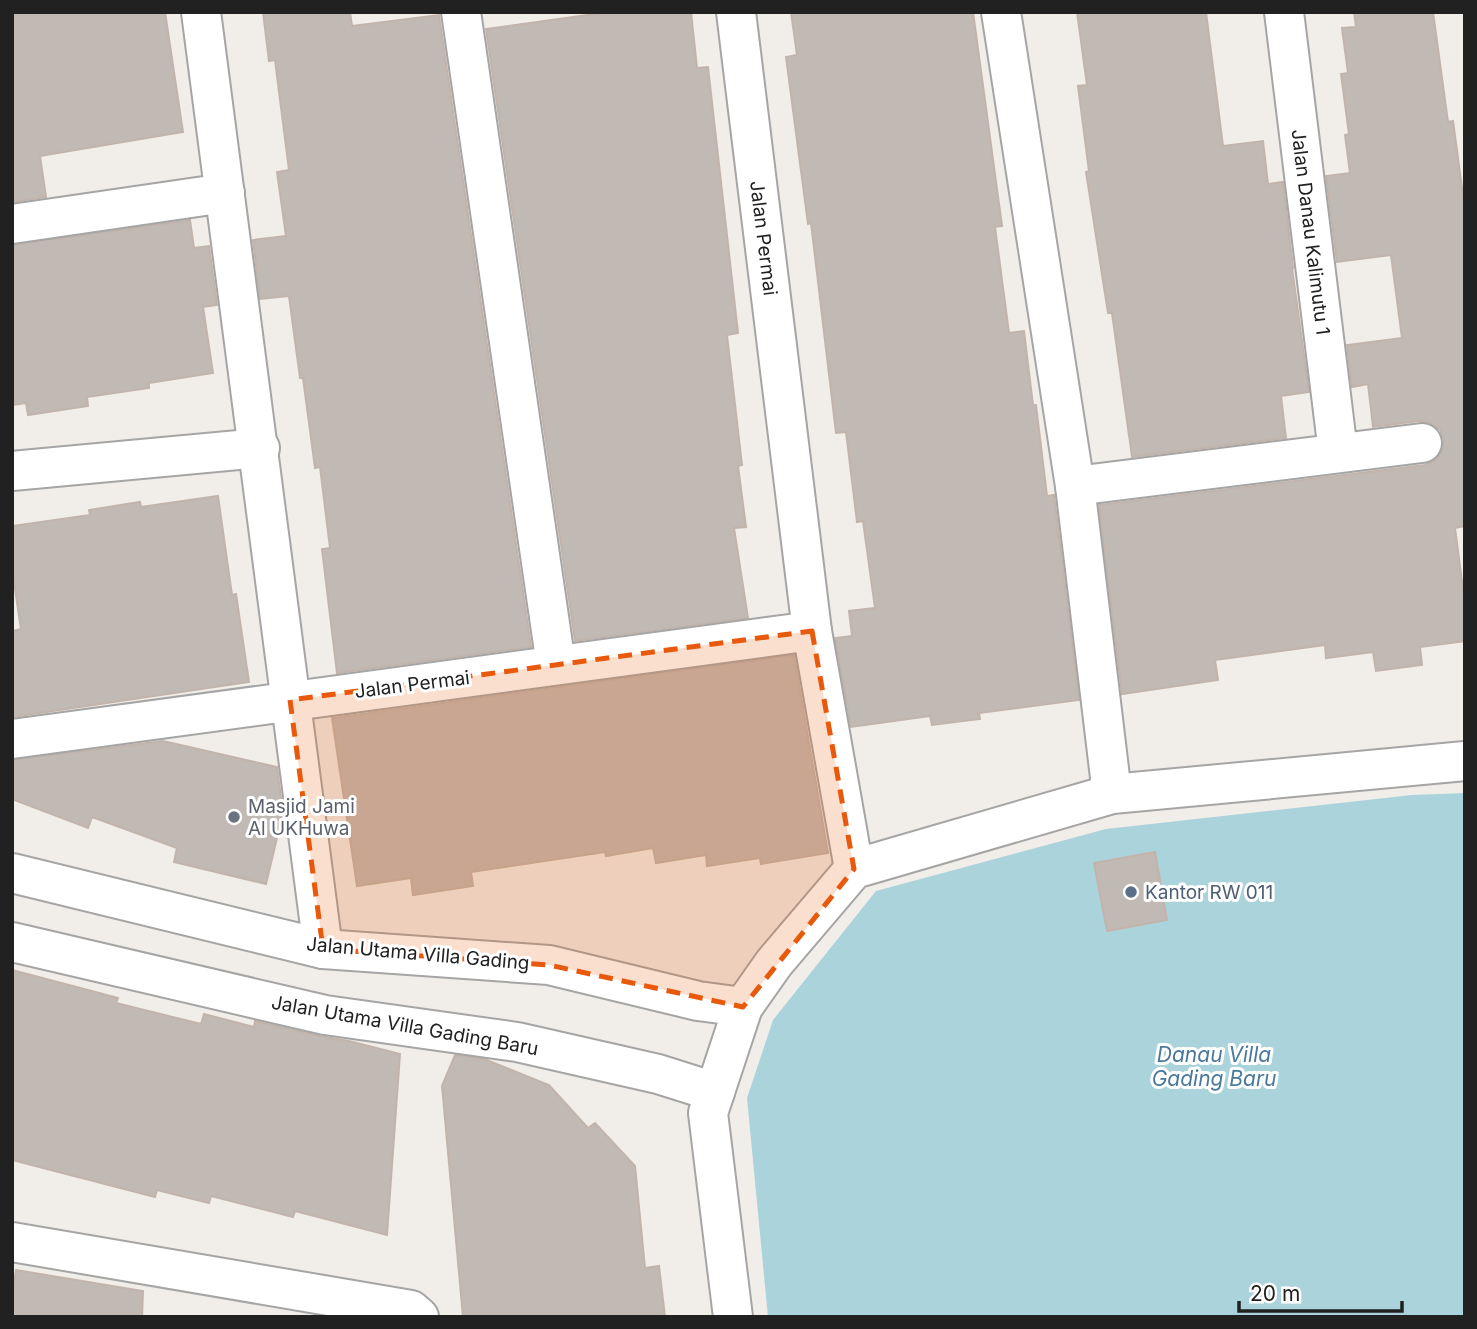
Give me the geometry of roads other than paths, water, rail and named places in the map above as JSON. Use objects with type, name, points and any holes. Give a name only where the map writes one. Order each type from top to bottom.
[{"type":"street","points":[[201,12],[260,448],[323,949]]},
{"type":"street","points":[[461,12],[556,665]]},
{"type":"street","name":"Jalan Permai","points":[[736,12],[812,631],[854,869]]},
{"type":"street","points":[[1002,12],[1075,486],[1112,794]]},
{"type":"street","name":"Jalan Danau Kalimutu 1","points":[[1284,12],[1338,452]]},
{"type":"street","points":[[12,224],[225,193]]},
{"type":"street","points":[[1075,486],[1422,443]]},
{"type":"street","points":[[12,471],[260,448]]},
{"type":"street","name":"Jalan Permai","points":[[12,739],[812,631]]},
{"type":"street","points":[[733,1317],[711,1102],[743,1007],[774,963],[854,869],[1112,794],[1465,761]]},
{"type":"street","name":"Jalan Utama Villa Gading","points":[[12,873],[323,949],[549,965],[698,1001],[743,1007]]},
{"type":"street","name":"Jalan Utama Villa Gading Baru","points":[[12,942],[325,1015],[517,1042],[658,1074],[711,1102]]},
{"type":"street","points":[[12,1242],[411,1310],[419,1317]]},
{"type":"water","name":"Danau Villa Gading Baru","points":[[1465,793],[1465,1317],[768,1317],[747,1098],[773,1020],[876,891],[1106,829],[1412,795]]},
{"type":"place","name":"Masjid Jami Al UKHuwa","points":[[234,817]]},
{"type":"place","name":"Kantor RW 011","points":[[1131,892]]}]
